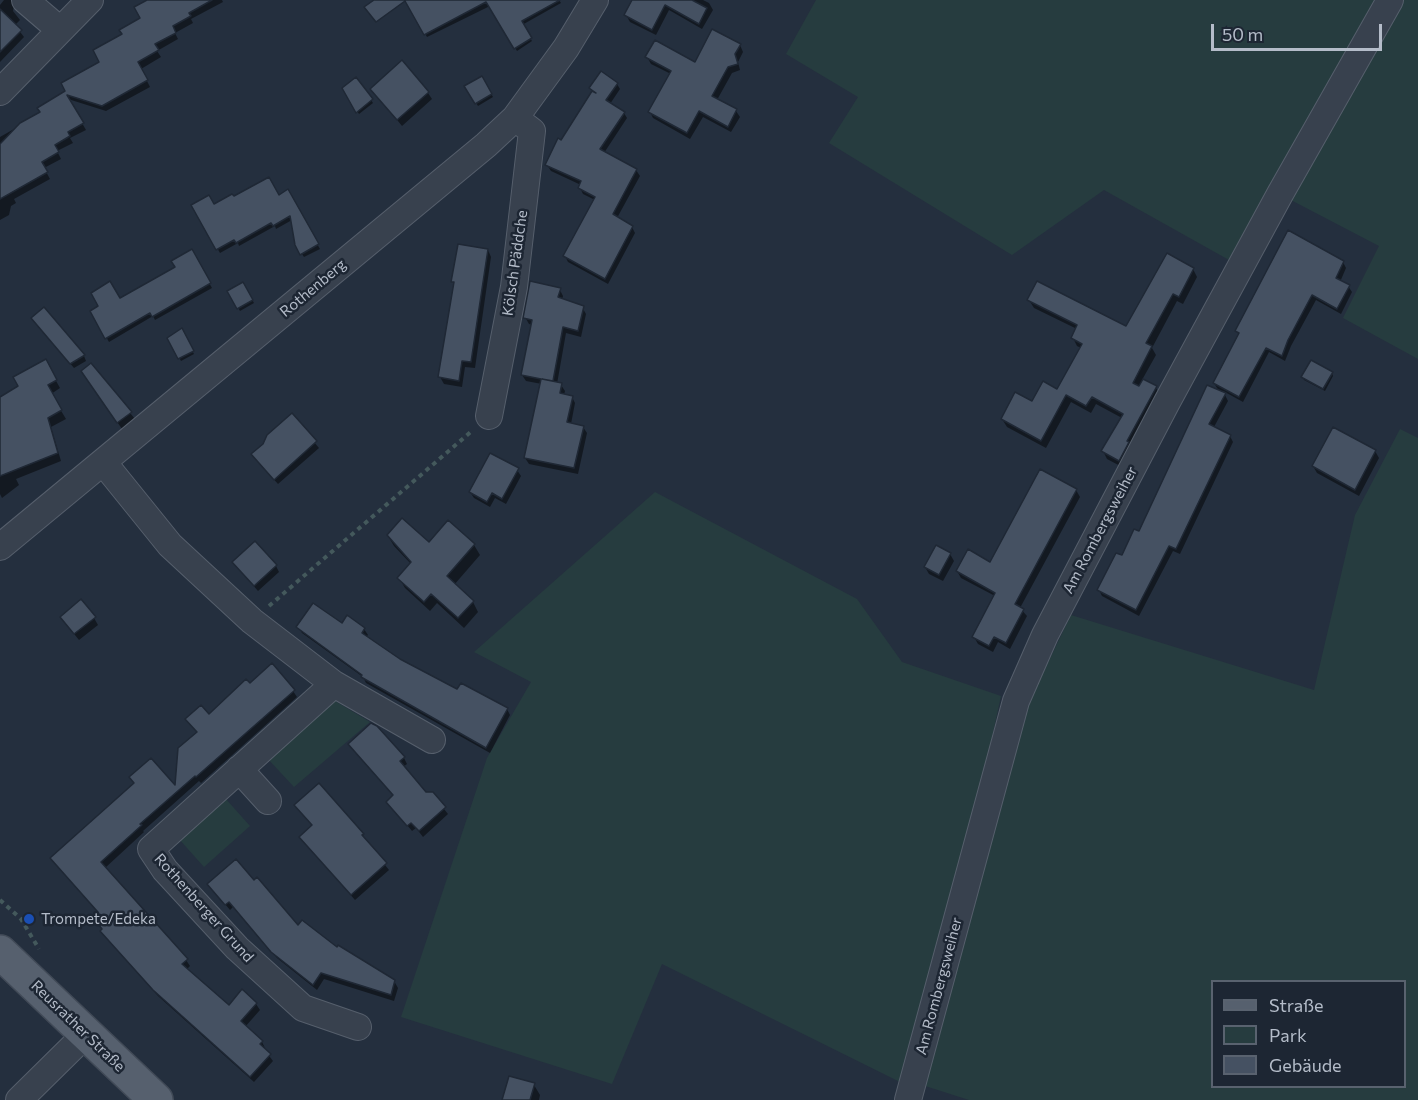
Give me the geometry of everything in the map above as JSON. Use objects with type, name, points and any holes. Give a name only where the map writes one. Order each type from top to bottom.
[{"type":"main road","name":"Reusrather Straße","points":[[0,952],[156,1100]]},
{"type":"street","points":[[25,0],[60,30]]},
{"type":"street","points":[[0,92],[90,0]]},
{"type":"street","name":"Rothenberg","points":[[0,547],[486,145],[515,118],[566,48],[595,0]]},
{"type":"street","name":"Am Rombergsweiher","points":[[908,1100],[1016,701],[1045,635],[1167,402],[1280,194],[1390,0]]},
{"type":"street","name":"Kölsch Päddche","points":[[489,416],[514,287],[532,131],[515,118]]},
{"type":"street","points":[[103,462],[170,545],[252,621],[334,684],[432,740]]},
{"type":"street","name":"Rothenberger Grund","points":[[334,684],[151,849],[165,870],[237,948],[303,1008],[358,1027]]},
{"type":"street","points":[[239,769],[267,801]]},
{"type":"street","points":[[19,1100],[86,1034]]},
{"type":"path","points":[[252,621],[489,416]]},
{"type":"green space","points":[[816,0],[1379,0],[1229,260],[1104,190],[1012,255],[829,143],[858,97],[786,54]]},
{"type":"green space","points":[[1401,0],[1418,0],[1418,359],[1343,318],[1379,246],[1287,198]]},
{"type":"green space","points":[[1400,429],[1418,438],[1418,1100],[969,1100],[919,1084],[1026,708],[1071,615],[1314,690],[1355,515]]},
{"type":"green space","points":[[655,492],[857,599],[902,662],[1001,696],[972,829],[900,1082],[662,964],[612,1084],[401,1017],[487,758],[531,682],[474,652]]},
{"type":"green space","points":[[335,701],[370,722],[294,787],[267,758]]},
{"type":"green space","points":[[225,798],[250,826],[204,867],[179,839]]},
{"type":"building","points":[[147,0],[212,0],[189,13],[191,16],[173,26],[176,33],[155,44],[159,50],[138,62],[148,80],[102,106],[67,95],[84,123],[68,132],[70,136],[55,145],[59,152],[42,162],[48,172],[0,199],[0,144],[20,123],[40,112],[37,108],[65,91],[61,83],[99,62],[93,50],[122,34],[119,30],[140,18],[134,7]]},
{"type":"building","points":[[374,0],[560,0],[522,21],[532,38],[514,49],[486,2],[424,35],[405,1],[376,22],[364,7]]},
{"type":"building","points":[[632,0],[692,0],[707,8],[699,24],[665,5],[652,30],[624,15]]},
{"type":"building","points":[[0,9],[22,30],[0,52]]},
{"type":"building","points":[[712,29],[741,44],[735,54],[738,64],[728,67],[712,96],[737,109],[728,127],[699,111],[687,133],[648,112],[671,71],[645,57],[655,40],[695,62]]},
{"type":"building","points":[[402,60],[429,92],[397,120],[370,89]]},
{"type":"building","points":[[601,71],[618,83],[606,100],[625,112],[600,149],[637,169],[613,214],[633,226],[605,279],[563,256],[595,197],[578,188],[581,181],[545,165],[558,138],[561,140],[592,91],[596,93],[589,88]]},
{"type":"building","points":[[482,76],[492,94],[475,104],[464,86]]},
{"type":"building","points":[[356,77],[373,99],[356,113],[342,88]]},
{"type":"building","points":[[269,177],[279,195],[288,189],[319,244],[300,255],[295,245],[290,216],[273,226],[271,223],[236,243],[234,240],[216,250],[191,205],[209,195],[214,204]]},
{"type":"building","points":[[1288,230],[1344,261],[1336,278],[1350,285],[1337,309],[1312,295],[1282,356],[1266,348],[1239,397],[1213,383],[1239,333],[1235,331]]},
{"type":"building","points":[[458,244],[488,249],[471,362],[462,361],[459,381],[438,377]]},
{"type":"building","points":[[192,249],[211,283],[152,317],[150,313],[105,339],[90,311],[98,306],[91,293],[110,281],[120,298],[175,267],[171,261]]},
{"type":"building","points":[[1167,253],[1194,268],[1179,297],[1173,294],[1146,343],[1152,346],[1133,383],[1139,386],[1143,379],[1157,386],[1127,441],[1129,442],[1119,461],[1101,451],[1123,414],[1092,397],[1086,406],[1066,395],[1041,441],[1001,419],[1015,392],[1032,401],[1043,381],[1057,389],[1082,344],[1071,338],[1077,325],[1027,300],[1037,281],[1126,326]]},
{"type":"building","points":[[530,281],[561,288],[558,297],[584,306],[578,331],[563,327],[553,381],[542,379],[562,383],[560,393],[573,396],[567,422],[584,426],[574,468],[524,458],[541,379],[521,375],[532,320],[523,318]]},
{"type":"building","points":[[243,282],[253,300],[237,309],[227,291]]},
{"type":"building","points":[[44,307],[85,355],[70,364],[31,318]]},
{"type":"building","points":[[182,328],[194,351],[178,359],[167,338]]},
{"type":"building","points":[[46,359],[57,380],[48,385],[62,410],[48,418],[58,453],[0,476],[0,397],[18,386],[13,377]]},
{"type":"building","points":[[1311,360],[1333,372],[1323,389],[1301,377]]},
{"type":"building","points":[[91,363],[132,412],[117,423],[81,371]]},
{"type":"building","points":[[1207,385],[1226,393],[1209,424],[1231,435],[1176,549],[1169,546],[1136,610],[1097,590],[1116,553],[1122,555],[1134,529],[1139,531]]},
{"type":"building","points":[[292,413],[317,441],[274,480],[251,454],[263,444],[267,435]]},
{"type":"building","points":[[1333,427],[1376,450],[1355,490],[1312,466]]},
{"type":"building","points":[[490,453],[519,468],[502,499],[492,493],[487,502],[469,492]]},
{"type":"building","points":[[1040,469],[1077,489],[1015,604],[1024,609],[1006,643],[994,637],[989,646],[972,637],[995,593],[956,571],[968,549],[990,562]]},
{"type":"building","points":[[402,518],[429,542],[448,520],[475,544],[447,576],[474,601],[458,618],[431,594],[424,602],[397,578],[411,562],[387,535]]},
{"type":"building","points":[[255,541],[277,565],[254,586],[232,562]]},
{"type":"building","points":[[936,545],[951,553],[939,575],[924,567]]},
{"type":"building","points":[[81,599],[96,617],[74,634],[60,617]]},
{"type":"building","points":[[313,603],[342,623],[347,615],[365,628],[362,633],[400,659],[457,689],[461,683],[508,708],[486,748],[361,677],[362,675],[296,627]]},
{"type":"building","points":[[272,663],[295,690],[140,824],[142,825],[101,862],[188,959],[182,964],[229,1005],[242,989],[257,1003],[241,1021],[263,1041],[260,1044],[271,1054],[250,1077],[153,990],[100,931],[102,929],[92,916],[97,911],[50,858],[134,783],[129,777],[151,758],[175,785],[178,748],[197,732],[185,719],[201,705],[209,714],[246,679],[250,683]]},
{"type":"building","points":[[371,723],[377,726],[405,757],[400,761],[426,792],[433,792],[446,807],[419,831],[411,823],[407,826],[386,802],[393,795],[348,744]]},
{"type":"building","points":[[319,783],[387,863],[351,895],[299,837],[312,825],[294,805]]},
{"type":"building","points":[[236,859],[254,880],[257,877],[298,925],[302,920],[337,947],[338,945],[395,980],[391,995],[321,973],[313,985],[271,952],[229,902],[225,905],[207,884]]},
{"type":"building","points":[[509,1076],[535,1083],[530,1100],[502,1100]]},
{"type":"place","name":"Trompete/Edeka","points":[[29,919]]}]
